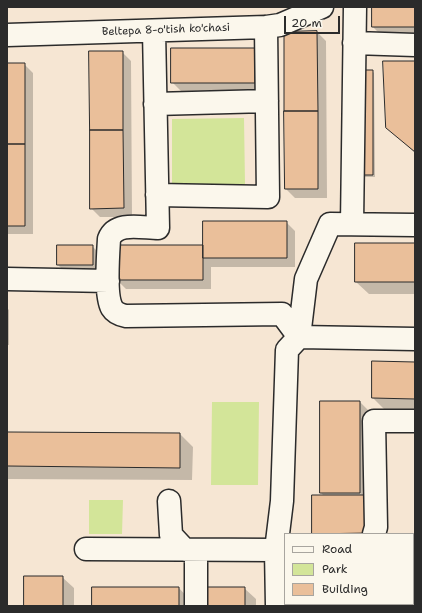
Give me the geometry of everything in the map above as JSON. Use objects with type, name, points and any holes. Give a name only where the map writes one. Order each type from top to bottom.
[{"type":"street","name":"Beltepa 8-o'tish ko'chasi","points":[[7,35],[266,27],[280,24],[319,7]]},
{"type":"street","points":[[352,224],[355,7]]},
{"type":"street","points":[[157,195],[268,197],[266,27]]},
{"type":"street","points":[[154,31],[158,228],[122,228],[115,230],[111,234],[109,239],[108,281],[111,306],[113,310],[120,315],[126,316],[282,314],[299,338]]},
{"type":"street","points":[[354,43],[415,45]]},
{"type":"street","points":[[155,104],[267,101]]},
{"type":"street","points":[[277,606],[276,550],[282,501],[287,350],[299,338],[306,279],[330,224],[415,225]]},
{"type":"street","points":[[7,279],[108,281]]},
{"type":"street","points":[[299,338],[415,339]]},
{"type":"street","points":[[374,533],[376,527],[374,421],[415,421]]},
{"type":"street","points":[[169,501],[172,535],[191,550],[196,606]]},
{"type":"street","points":[[86,549],[276,550]]},
{"type":"green space","points":[[244,118],[245,184],[172,185],[172,119]]},
{"type":"green space","points":[[212,402],[259,402],[258,485],[211,485]]},
{"type":"green space","points":[[89,500],[123,500],[122,534],[89,534]]},
{"type":"building","points":[[372,7],[415,7],[415,27],[372,27]]},
{"type":"building","points":[[317,31],[318,111],[284,111],[284,32]]},
{"type":"building","points":[[171,48],[255,48],[255,83],[171,83]]},
{"type":"building","points":[[89,51],[123,51],[123,130],[90,130]]},
{"type":"building","points":[[383,61],[415,61],[415,152],[386,128]]},
{"type":"building","points":[[7,63],[25,63],[25,144],[7,144]]},
{"type":"building","points":[[361,70],[373,70],[373,175],[362,175]]},
{"type":"building","points":[[284,111],[318,111],[318,189],[285,189]]},
{"type":"building","points":[[90,130],[123,130],[124,208],[90,209]]},
{"type":"building","points":[[7,144],[25,144],[25,226],[7,226]]},
{"type":"building","points":[[203,221],[287,221],[287,258],[203,258]]},
{"type":"building","points":[[355,243],[415,243],[415,282],[355,282]]},
{"type":"building","points":[[57,245],[93,245],[93,265],[57,265]]},
{"type":"building","points":[[116,245],[203,245],[203,280],[116,280]]},
{"type":"building","points":[[372,361],[415,362],[415,399],[372,398]]},
{"type":"building","points":[[320,401],[360,401],[360,493],[320,493]]},
{"type":"building","points":[[7,432],[180,433],[180,468],[7,466]]},
{"type":"building","points":[[312,495],[368,495],[368,533],[312,533]]},
{"type":"building","points":[[24,576],[63,576],[63,606],[24,606]]},
{"type":"building","points":[[92,587],[179,587],[179,606],[92,606]]},
{"type":"building","points":[[206,587],[245,587],[245,606],[206,606]]},
{"type":"building","points":[[311,605],[349,605],[349,606]]}]
